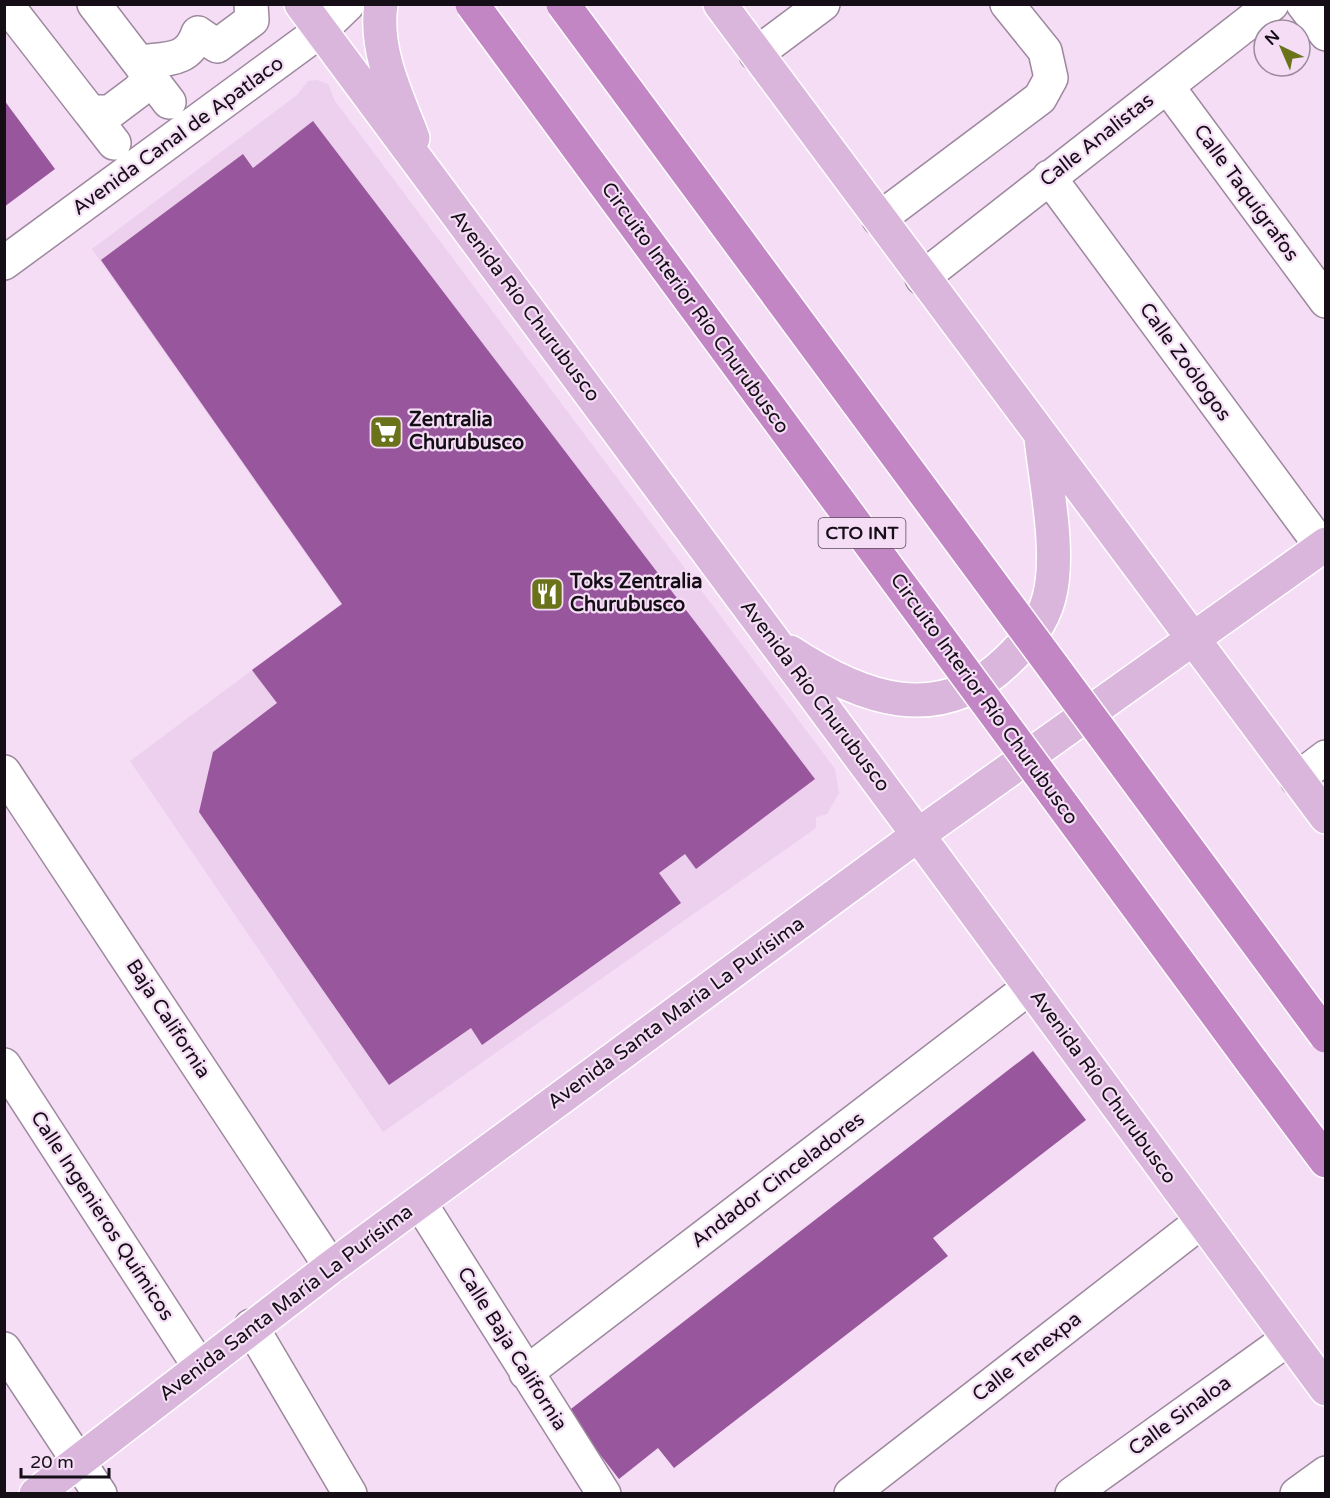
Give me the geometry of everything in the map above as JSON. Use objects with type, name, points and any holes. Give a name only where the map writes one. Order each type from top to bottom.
[{"type":"highway","name":"Circuito Interior Río Churubusco","points":[[472,4],[1326,1161]]},
{"type":"highway","points":[[563,4],[1326,1036]]},
{"type":"main road","name":"Avenida Río Churubusco","points":[[301,4],[1326,1389]]},
{"type":"main road","points":[[381,4],[380,31],[385,60],[425,172]]},
{"type":"main road","points":[[720,4],[1326,817]]},
{"type":"main road","points":[[774,641],[822,672],[844,683],[900,700],[948,696],[975,686],[1029,638],[1039,623],[1049,597],[1053,555],[1041,437]]},
{"type":"main road","name":"Avenida Santa María La Purísima","points":[[36,1494],[199,1366],[331,1267],[918,835],[1193,637],[1324,546]]},
{"type":"street","points":[[6,4],[114,143]]},
{"type":"street","points":[[94,4],[153,81]]},
{"type":"street","points":[[90,112],[110,112],[153,81],[193,48],[198,33],[216,46],[252,20],[251,4]]},
{"type":"street","name":"Avenida Canal de Apatlaco","points":[[4,262],[320,31],[348,4]]},
{"type":"street","points":[[756,54],[823,4]]},
{"type":"street","points":[[879,219],[1040,98],[1050,78],[1045,51],[1007,4]]},
{"type":"street","name":"Calle Analistas","points":[[922,278],[1272,4]]},
{"type":"street","points":[[1303,4],[1326,34]]},
{"type":"street","name":"Calle Taquígrafos","points":[[1167,86],[1326,301]]},
{"type":"street","name":"Calle Zoólogos","points":[[1049,177],[1324,546]]},
{"type":"street","points":[[1297,779],[1326,757]]},
{"type":"street","name":"Baja California","points":[[4,772],[331,1267]]},
{"type":"street","name":"Andador Cinceladores","points":[[526,1373],[1030,987]]},
{"type":"street","name":"Calle Ingenieros Químicos","points":[[4,1065],[199,1366]]},
{"type":"street","name":"Calle Baja California","points":[[420,1203],[604,1494]]},
{"type":"street","name":"Calle Tenexpa","points":[[851,1494],[1202,1221]]},
{"type":"street","points":[[251,1326],[350,1494]]},
{"type":"street","name":"Calle Sinaloa","points":[[1072,1494],[1288,1339]]},
{"type":"street","points":[[4,1349],[80,1460],[100,1494]]},
{"type":"street","points":[[1297,1494],[1326,1473]]},
{"type":"shaded area","name":"Zentralia Churubusco","points":[[317,80],[328,84],[335,101],[835,769],[839,793],[827,814],[816,817],[816,828],[383,1132],[130,761],[341,604],[92,249],[297,95],[308,81]]},
{"type":"building","points":[[4,100],[55,169],[4,207]]},
{"type":"building","name":"Zentralia Churubusco","points":[[313,121],[815,779],[696,869],[685,854],[659,873],[681,903],[482,1045],[471,1028],[389,1085],[199,812],[213,752],[277,703],[252,670],[342,604],[101,260],[243,154],[253,168]]},
{"type":"building","points":[[1033,1051],[1086,1120],[933,1238],[948,1256],[674,1468],[658,1448],[619,1479],[567,1412]]},
{"type":"place","name":"Zentralia Churubusco","points":[[386,432]]},
{"type":"place","name":"Toks Zentralia Churubusco","points":[[547,594]]}]
